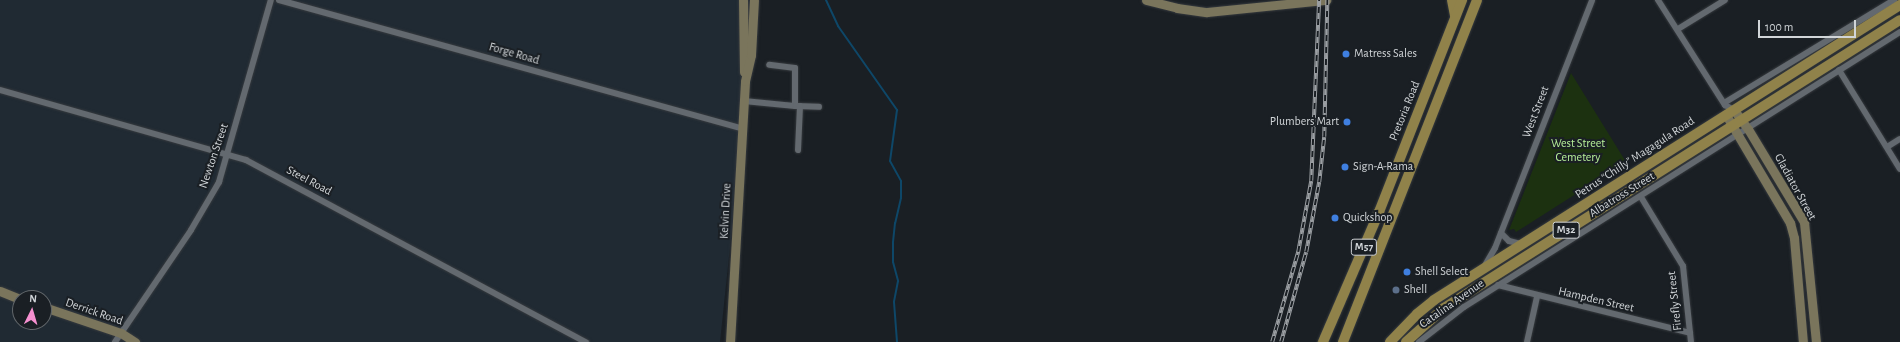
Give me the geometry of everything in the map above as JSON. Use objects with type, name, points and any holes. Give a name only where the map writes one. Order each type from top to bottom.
[{"type":"main road","points":[[1452,0],[1456,20]]},
{"type":"main road","name":"Pretoria Road","points":[[1323,342],[1379,212],[1456,20],[1462,0]]},
{"type":"main road","name":"M57","points":[[1345,341],[1475,2]]},
{"type":"main road","name":"Petrus “Chilly” Magagula Road","points":[[1390,342],[1417,314],[1483,269],[1525,244],[1900,5]]},
{"type":"main road","name":"Petrus “Chilly” Magagula Road","points":[[1406,342],[1444,308],[1731,125],[1900,20]]},
{"type":"main road","points":[[1379,212],[1391,221]]},
{"type":"street","name":"Newton Street","points":[[115,342],[214,194],[228,153],[271,0]]},
{"type":"street","name":"Forge Road","points":[[279,0],[743,129]]},
{"type":"street","name":"Kelvin Drive","points":[[730,342],[745,81],[743,0]]},
{"type":"street","name":"Kelvin Drive","points":[[745,81],[751,54],[754,0]]},
{"type":"street","points":[[1146,0],[1177,8],[1207,12],[1326,0]]},
{"type":"street","name":"West Street","points":[[1483,269],[1501,233],[1592,0]]},
{"type":"street","name":"Gladiator Street","points":[[1658,0],[1725,104],[1730,113],[1731,125],[1787,216],[1794,238],[1803,342]]},
{"type":"street","points":[[1678,29],[1724,0]]},
{"type":"street","points":[[1725,104],[1894,0]]},
{"type":"street","points":[[1748,128],[1900,32]]},
{"type":"street","points":[[769,65],[795,68],[798,150]]},
{"type":"street","points":[[1840,70],[1900,169]]},
{"type":"street","name":"Steel Road","points":[[0,90],[228,153],[280,178],[586,342]]},
{"type":"street","points":[[744,101],[819,107]]},
{"type":"street","name":"Gladiator Street","points":[[1730,113],[1741,119],[1748,128],[1804,222],[1816,342]]},
{"type":"street","name":"Albatross Street","points":[[1498,286],[1748,128]]},
{"type":"street","points":[[1887,146],[1900,139]]},
{"type":"street","points":[[1764,180],[1775,173]]},
{"type":"street","name":"Firefly Street","points":[[1641,197],[1684,266],[1691,342]]},
{"type":"street","points":[[1501,233],[1512,243],[1525,244]]},
{"type":"street","points":[[1794,238],[1806,235]]},
{"type":"street","name":"Hampden Street","points":[[1498,286],[1537,297],[1690,333]]},
{"type":"street","name":"Catalina Avenue","points":[[1419,342],[1464,307],[1498,286]]},
{"type":"street","points":[[0,291],[12,296]]},
{"type":"street","points":[[1527,342],[1537,297]]},
{"type":"street","name":"Derrick Road","points":[[52,310],[121,333],[135,342]]},
{"type":"shaded area","points":[[0,0],[756,0],[720,342],[0,342]]},
{"type":"green space","name":"West Street Cemetery","points":[[1571,73],[1626,162],[1516,232],[1514,229],[1509,230]]},
{"type":"waterway","points":[[826,0],[838,26],[897,110],[890,161],[901,181],[901,198],[895,223],[893,243],[893,262],[898,281],[894,302],[897,342]]},
{"type":"railway","points":[[1272,342],[1298,252],[1311,181],[1319,0]]},
{"type":"railway","points":[[1281,342],[1306,252],[1319,182],[1324,137],[1327,0]]},
{"type":"place","name":"Matress Sales","points":[[1346,54]]},
{"type":"place","name":"Plumbers Mart","points":[[1347,122]]},
{"type":"place","name":"Sign-A-Rama","points":[[1345,167]]},
{"type":"place","name":"Quickshop","points":[[1335,218]]},
{"type":"place","name":"Shell Select","points":[[1407,272]]},
{"type":"place","name":"Shell","points":[[1396,290]]}]
